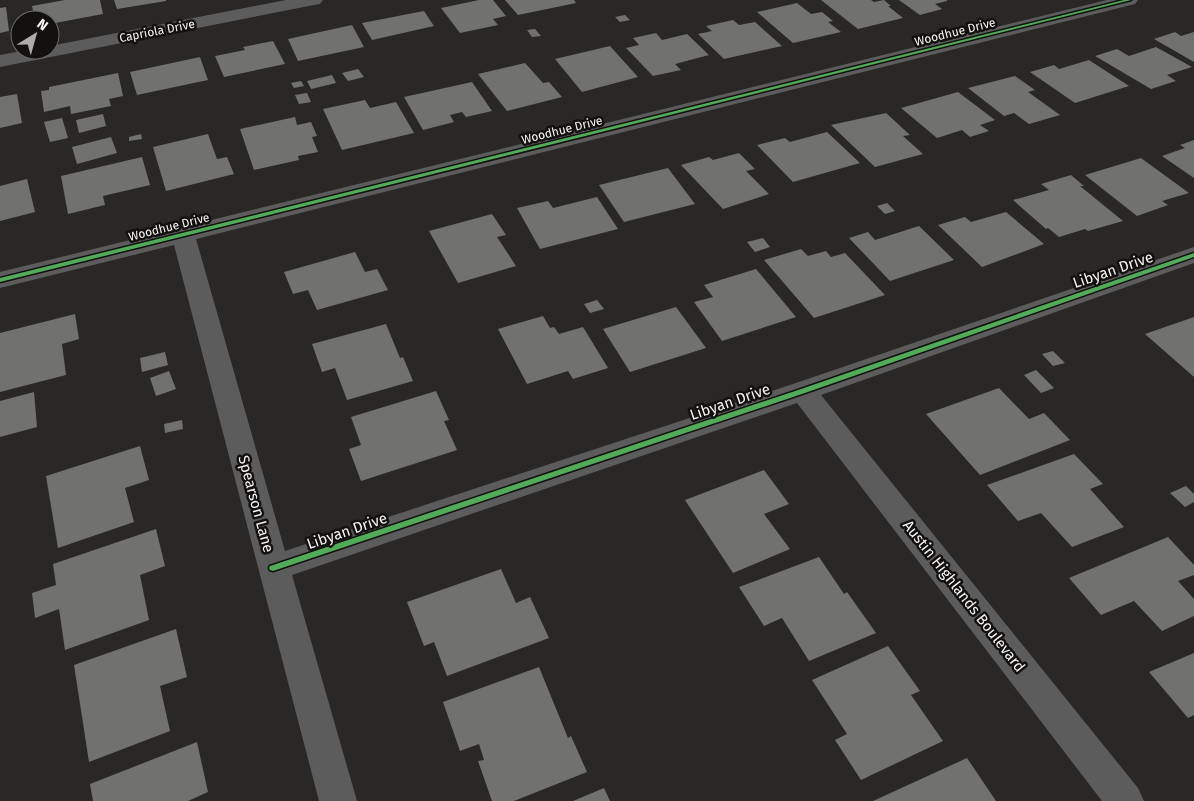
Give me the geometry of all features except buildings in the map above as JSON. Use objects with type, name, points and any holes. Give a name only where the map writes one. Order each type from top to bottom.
[{"type":"street","name":"Capriola Drive","points":[[0,61],[314,0]]},
{"type":"street","name":"Woodhue Drive","points":[[0,280],[1129,0]]},
{"type":"street","name":"Spearson Lane","points":[[183,235],[338,801]]},
{"type":"street","name":"Libyan Drive","points":[[273,568],[803,391],[1194,255]]},
{"type":"street","name":"Austin Highlands Boulevard","points":[[803,391],[1125,801]]},
{"type":"cycle path","points":[[0,280],[1129,0]]},
{"type":"cycle path","points":[[273,568],[803,391],[1194,255]]}]
